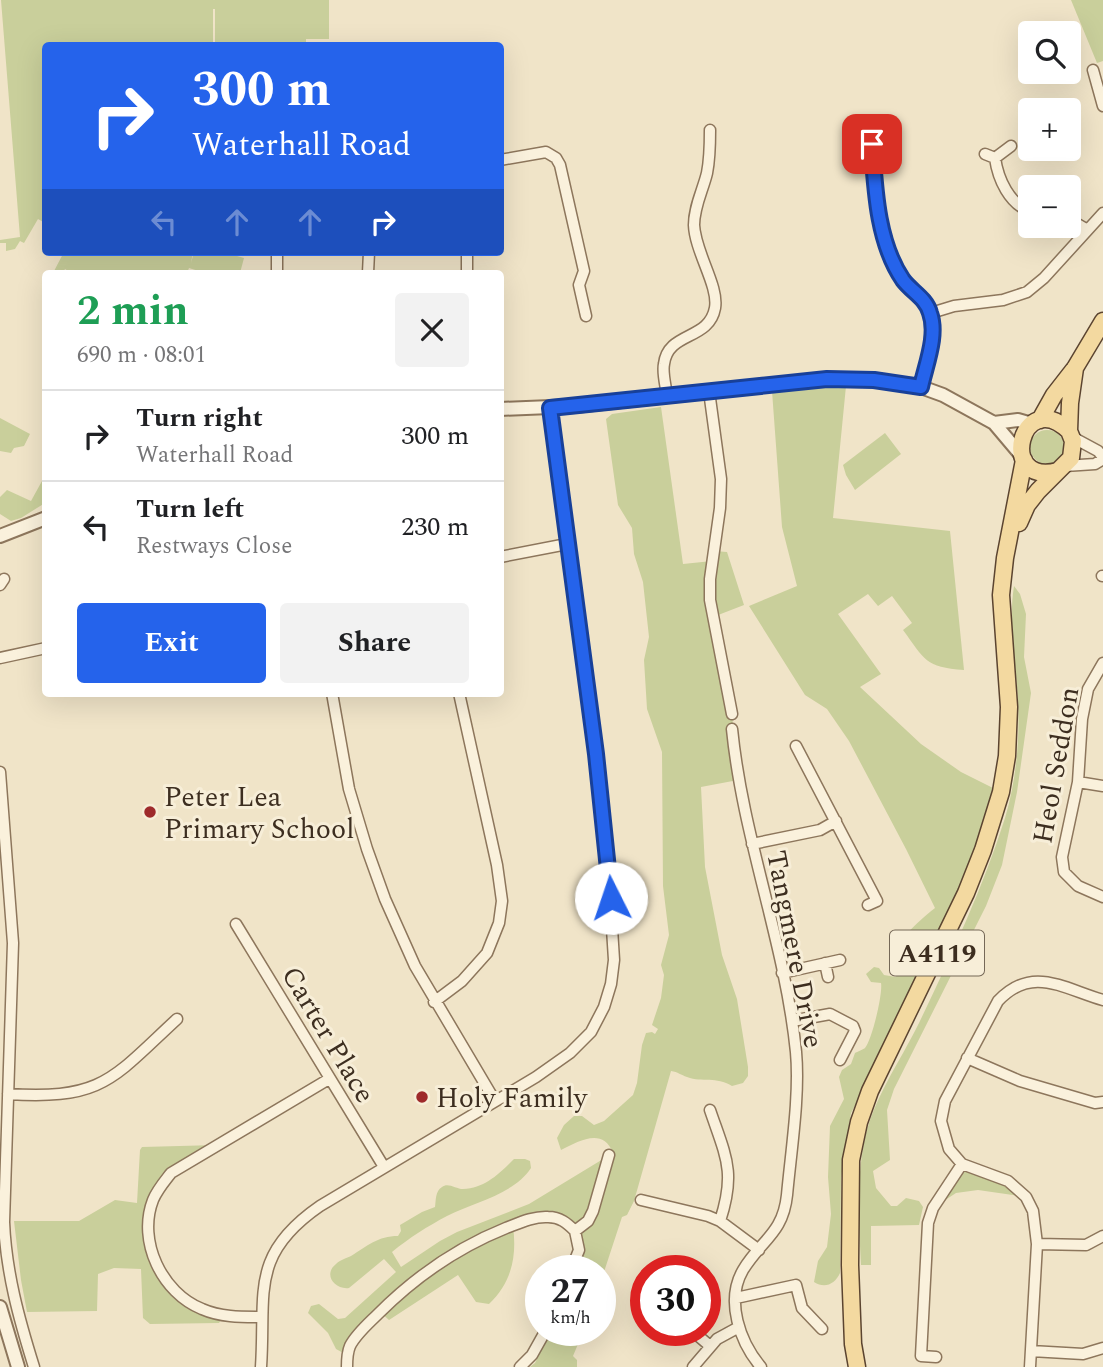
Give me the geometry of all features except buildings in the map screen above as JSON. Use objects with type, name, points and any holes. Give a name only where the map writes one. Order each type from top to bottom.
[{"type":"main road","name":"A4119","points":[[857,1367],[853,1345],[850,1247],[851,1160],[859,1122],[870,1091],[966,893],[1001,792],[1007,756],[1009,706],[1001,595],[1023,458],[1021,438],[1036,422],[1075,368],[1103,321]]},
{"type":"main road","name":"A4119","points":[[1005,558],[1027,505],[1071,458],[1075,368]]},
{"type":"main road","points":[[1036,422],[1049,419],[1057,422],[1070,434]]},
{"type":"main road","points":[[1023,458],[1032,469],[1040,472],[1061,468]]},
{"type":"main road","name":"A4119","points":[[848,1367],[853,1345]]},
{"type":"street","points":[[1093,70],[1103,106]]},
{"type":"street","points":[[667,396],[664,363],[671,347],[681,338],[698,333],[711,321],[716,305],[711,282],[696,244],[694,223],[696,205],[707,172],[710,130]]},
{"type":"street","points":[[871,132],[879,211],[888,248],[903,280],[925,301],[931,313],[933,332],[921,387]]},
{"type":"street","points":[[1012,146],[990,156],[1004,187],[1018,203]]},
{"type":"street","points":[[504,159],[546,152],[556,158],[560,165],[584,271],[579,285],[586,316]]},
{"type":"street","points":[[931,313],[954,306],[1003,300],[1027,292],[1044,278],[1103,213]]},
{"type":"street","points":[[1081,226],[1086,229]]},
{"type":"street","points":[[504,409],[610,403],[827,379],[874,380],[921,387],[943,395],[994,423],[1023,458]]},
{"type":"street","points":[[709,391],[721,479],[710,600],[732,714]]},
{"type":"street","points":[[261,1367],[260,1317],[263,1286],[268,1264],[290,1229],[320,1206],[558,1061],[592,1032],[611,984],[614,939],[607,849],[550,408]]},
{"type":"street","points":[[994,423],[1018,420],[1036,422]]},
{"type":"street","points":[[1061,468],[1095,464],[1103,458],[1098,451],[1070,434]]},
{"type":"street","points":[[0,536],[42,520]]},
{"type":"street","points":[[504,556],[567,544]]},
{"type":"street","points":[[0,658],[42,649]]},
{"type":"street","name":"Heol Seddon","points":[[1103,663],[1087,689],[1078,782],[1062,858],[1064,872],[1078,886],[1103,897]]},
{"type":"street","points":[[333,697],[349,789],[371,861],[402,941],[434,1002],[495,1101]]},
{"type":"street","points":[[434,1002],[462,981],[486,953],[499,923],[502,901],[497,865],[460,697]]},
{"type":"street","name":"Tangmere Drive","points":[[732,729],[736,772],[792,1021],[796,1064],[786,1201],[776,1231],[742,1271],[736,1298],[739,1327],[750,1353],[761,1367]]},
{"type":"street","points":[[796,746],[877,901],[868,905]]},
{"type":"street","points":[[791,764],[804,759]]},
{"type":"street","points":[[0,772],[13,943],[4,1068],[8,1094],[5,1249],[18,1316],[34,1367]]},
{"type":"street","points":[[1078,782],[1103,786]]},
{"type":"street","points":[[752,844],[820,830],[836,821]]},
{"type":"street","name":"Carter Place","points":[[236,924],[384,1167]]},
{"type":"street","points":[[782,973],[840,960]]},
{"type":"street","points":[[825,963],[828,977]]},
{"type":"street","points":[[1030,1367],[1037,1244],[1033,1211],[1017,1187],[1008,1181],[962,1164],[949,1149],[941,1121],[945,1101],[967,1058],[998,1001],[1012,987],[1036,979],[1103,1000]]},
{"type":"street","points":[[792,1021],[830,1014],[852,1026],[855,1031],[840,1060]]},
{"type":"street","points":[[8,1094],[54,1096],[90,1088],[117,1074],[177,1019]]},
{"type":"street","points":[[967,1058],[1020,1081],[1094,1103],[1103,1102]]},
{"type":"street","points":[[260,1317],[229,1316],[198,1308],[169,1284],[153,1257],[149,1241],[152,1203],[160,1187],[180,1167],[329,1079]]},
{"type":"street","points":[[710,1110],[728,1166],[728,1196],[720,1221]]},
{"type":"street","points":[[575,1231],[588,1221],[593,1211],[609,1155]]},
{"type":"street","points":[[936,1357],[921,1356],[928,1223],[933,1208],[962,1164]]},
{"type":"street","points":[[641,1200],[720,1221],[759,1250]]},
{"type":"street","points":[[347,1367],[347,1355],[351,1345],[402,1290],[445,1258],[481,1238],[535,1218],[550,1216],[563,1220],[575,1231],[579,1250],[577,1255]]},
{"type":"street","points":[[1037,1244],[1086,1245],[1103,1236]]},
{"type":"street","points":[[736,1298],[796,1285],[802,1308],[822,1329]]},
{"type":"street","points":[[0,1307],[3,1329],[18,1367]]},
{"type":"street","points":[[721,1337],[739,1327]]},
{"type":"street","points":[[520,1367],[537,1346]]},
{"type":"street","points":[[693,1367],[710,1346]]},
{"type":"street","points":[[1031,1351],[1083,1354],[1103,1348]]},
{"type":"green space","points":[[1,0],[329,0],[329,39],[306,39],[306,42],[215,42],[213,9],[213,42],[42,42],[42,221],[38,219],[24,243],[20,241],[15,249],[6,251],[6,243],[0,243],[0,240],[20,237]]},
{"type":"green space","points":[[1071,0],[1103,0],[1103,61],[1097,63]]},
{"type":"green space","points":[[62,256],[192,256],[191,263],[193,256],[244,258],[241,270],[55,270]]},
{"type":"green space","points":[[846,386],[833,518],[950,531],[964,670],[941,667],[927,660],[903,630],[912,623],[892,596],[878,606],[868,594],[838,614],[881,674],[860,687],[921,744],[961,772],[995,789],[948,917],[851,1113],[841,1178],[840,1273],[832,1283],[822,1285],[814,1282],[818,1261],[827,1247],[831,1214],[828,1177],[830,1126],[844,1099],[839,1077],[842,1070],[851,1064],[855,1053],[865,1048],[868,1043],[880,996],[881,983],[871,982],[866,974],[874,967],[879,968],[884,975],[896,977],[900,941],[935,908],[849,741],[827,709],[805,695],[749,606],[797,586],[782,527],[772,391]]},
{"type":"green space","points":[[661,407],[683,564],[712,561],[714,551],[727,552],[744,605],[713,617],[732,714],[738,780],[701,787],[705,867],[722,955],[737,999],[748,1076],[743,1083],[732,1086],[720,1081],[693,1079],[671,1071],[634,1201],[627,1215],[622,1217],[610,1255],[582,1255],[583,1251],[575,1231],[550,1216],[513,1226],[514,1248],[508,1278],[489,1304],[476,1302],[458,1275],[389,1320],[380,1312],[347,1355],[336,1349],[328,1333],[308,1313],[311,1306],[319,1304],[338,1319],[345,1318],[396,1272],[384,1259],[349,1288],[344,1288],[335,1284],[330,1277],[332,1268],[339,1261],[368,1245],[398,1236],[400,1225],[435,1207],[437,1194],[444,1186],[463,1189],[478,1186],[497,1175],[514,1159],[530,1161],[531,1168],[514,1185],[440,1220],[392,1252],[401,1267],[457,1232],[529,1204],[613,1153],[609,1145],[597,1138],[583,1140],[561,1150],[557,1138],[564,1125],[574,1116],[582,1116],[594,1125],[604,1121],[633,1095],[646,1033],[655,1034],[658,1029],[652,1025],[661,998],[664,975],[661,965],[669,935],[663,886],[662,752],[647,709],[644,660],[649,637],[643,582],[634,554],[632,528],[618,505],[606,419],[612,414]]},
{"type":"green space","points":[[0,418],[30,434],[24,446],[14,448],[11,453],[0,451]]},
{"type":"green space","points":[[1047,430],[1059,435],[1064,447],[1059,459],[1047,464],[1035,459],[1030,447],[1035,435]]},
{"type":"green space","points":[[885,433],[901,454],[855,490],[843,465]]},
{"type":"green space","points":[[42,481],[42,505],[11,521],[0,514],[0,497],[7,490],[31,501]]},
{"type":"green space","points":[[1014,586],[1020,594],[1026,614],[1024,657],[1031,693],[1017,792],[1002,865],[986,906],[894,1089],[887,1110],[890,1160],[873,1171],[876,1188],[891,1206],[897,1206],[906,1198],[919,1201],[923,1207],[919,1225],[871,1226],[871,1265],[861,1265],[859,1189],[861,1158],[868,1127],[880,1096],[919,1023],[966,922],[1009,804],[1018,731],[1012,629]]},
{"type":"green space","points":[[217,1145],[171,1173],[152,1203],[153,1257],[184,1298],[224,1315],[219,1323],[150,1324],[143,1318],[141,1269],[114,1268],[98,1274],[97,1311],[27,1312],[14,1221],[79,1221],[115,1200],[137,1203],[142,1147]]},
{"type":"green space","points":[[962,1164],[1008,1181],[1026,1197],[978,1190],[956,1193],[933,1208]]},
{"type":"green space","points":[[543,1346],[577,1346],[573,1356],[577,1360],[577,1367],[530,1367]]},
{"type":"place","name":"Peter Lea Primary School","points":[[150,812]]},
{"type":"place","name":"Holy Family","points":[[422,1097]]},
{"type":"route","points":[[611,898],[596,754],[550,408],[827,379],[874,380],[921,387],[933,332],[931,313],[925,301],[903,280],[888,248],[879,211],[872,144]]}]
